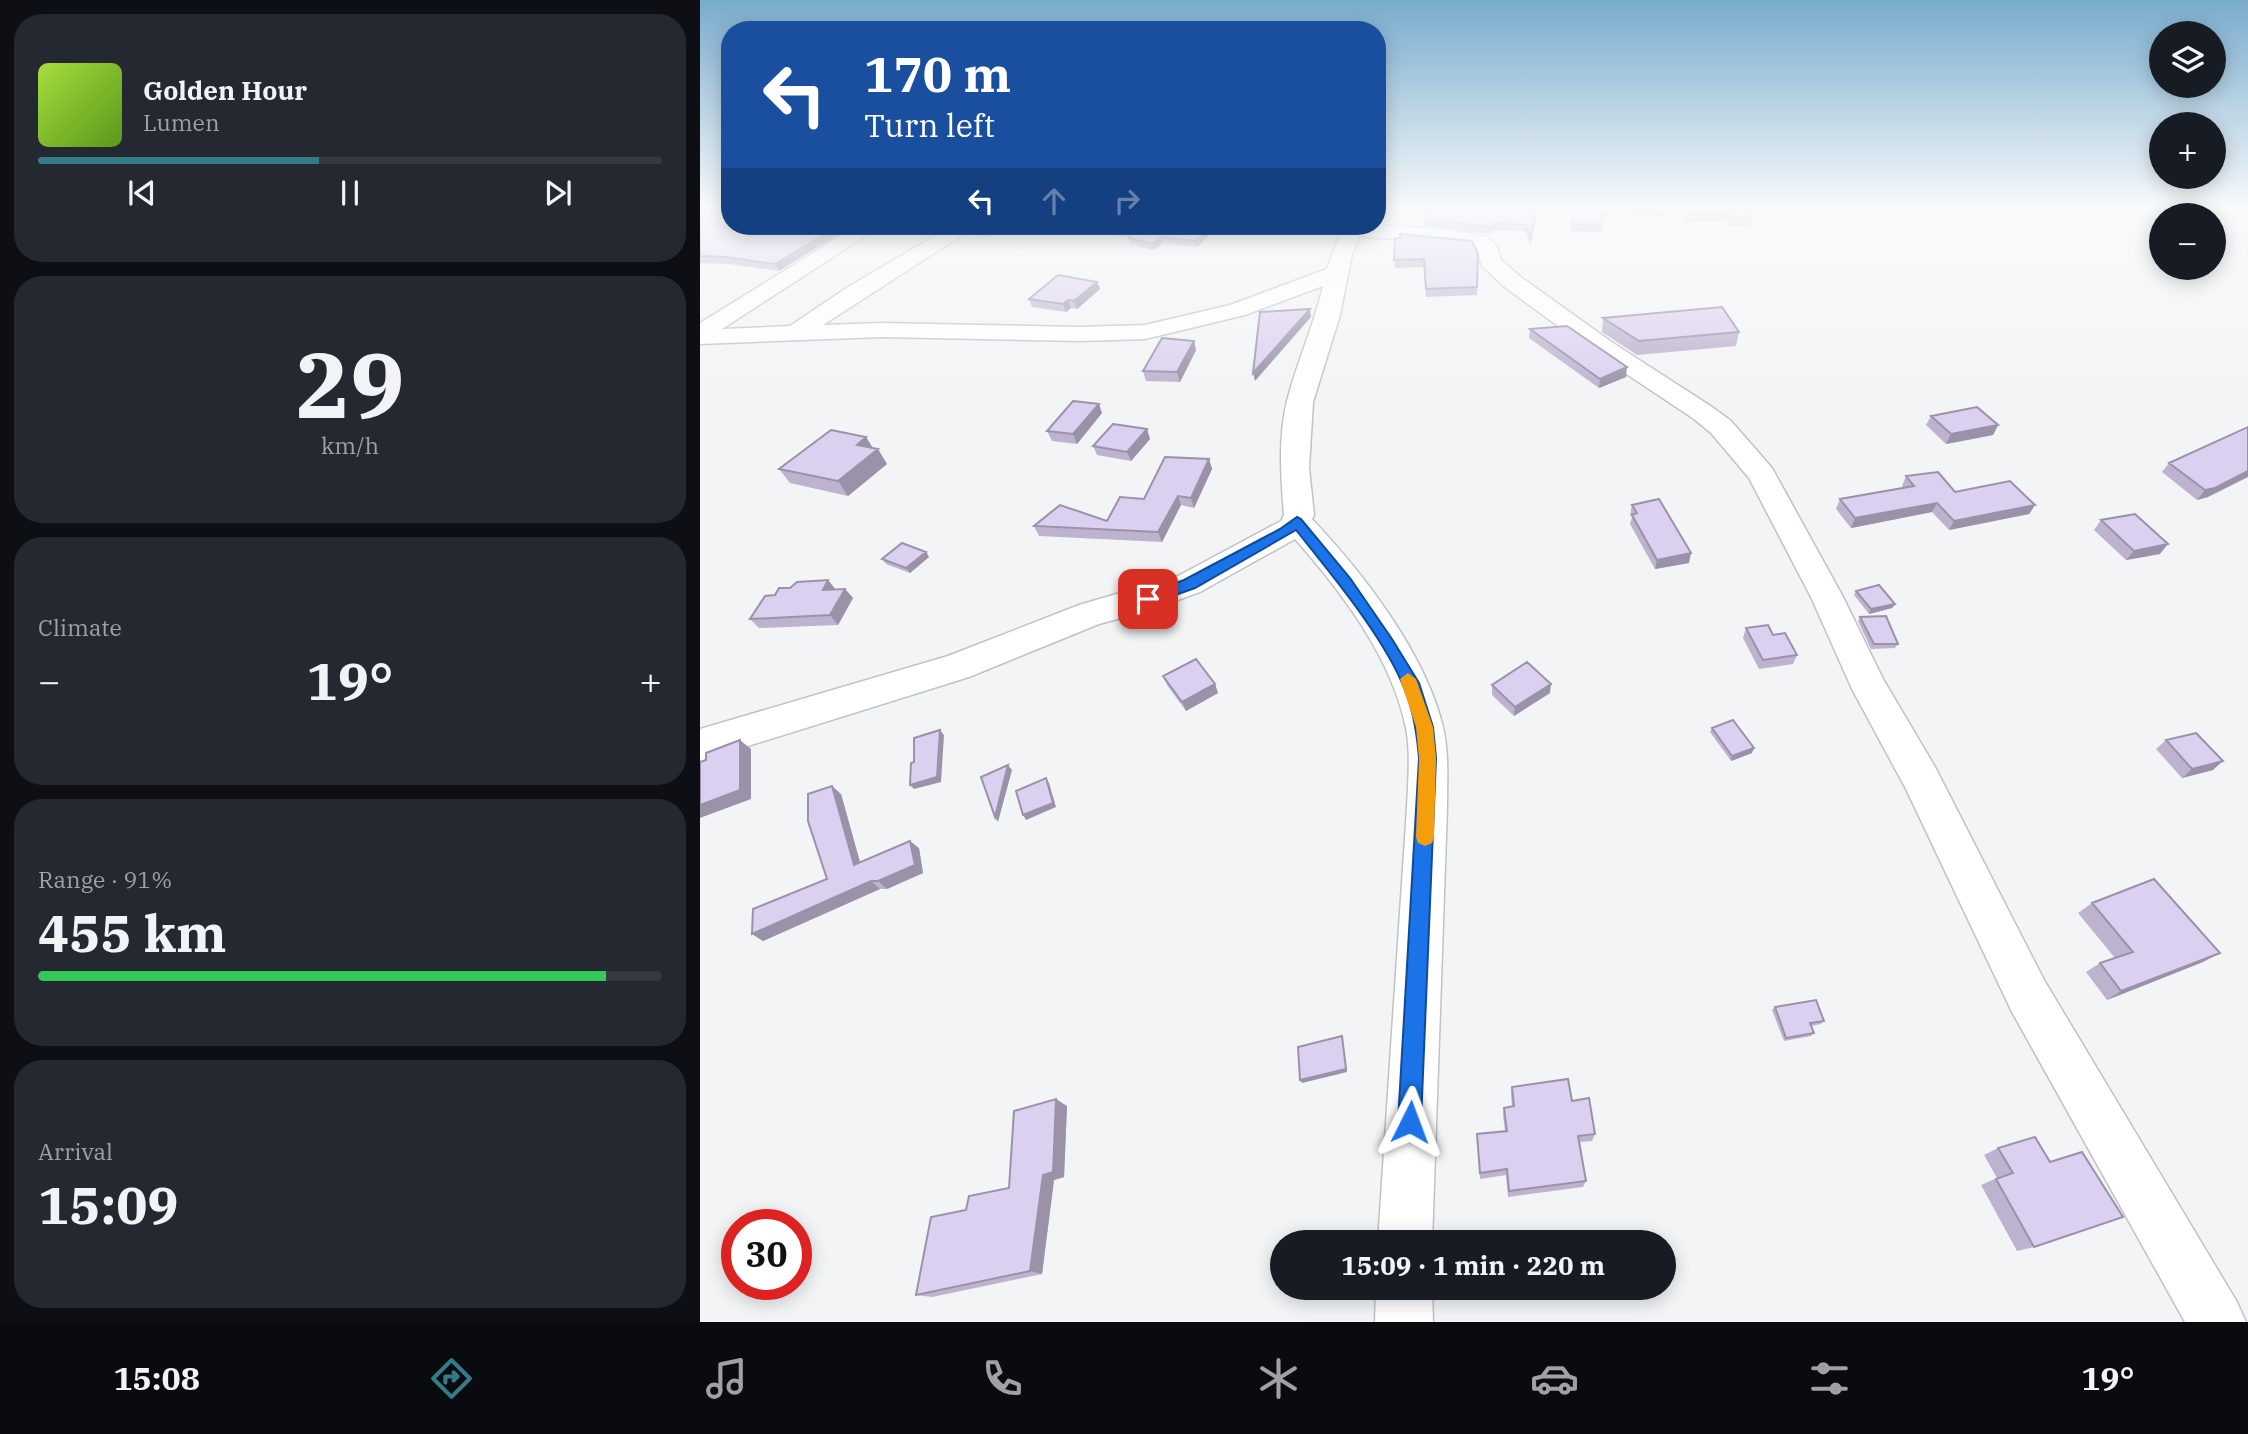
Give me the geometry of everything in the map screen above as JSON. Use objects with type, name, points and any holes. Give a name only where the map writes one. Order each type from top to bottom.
[{"type":"street","points":[[700,335],[795,271]]},
{"type":"street","points":[[798,332],[892,271]]},
{"type":"street","points":[[1501,271],[1604,348],[1703,413],[1721,427],[1762,474],[1827,597],[1870,689],[1921,779],[2028,996],[2217,1322]]},
{"type":"street","points":[[700,335],[948,330],[1080,334],[1145,332],[1237,310],[1337,273]]},
{"type":"street","points":[[700,745],[957,667],[1091,614],[1138,602],[1189,584],[1285,532],[1297,522],[1299,503],[1295,468],[1300,402],[1328,314],[1337,273]]},
{"type":"street","points":[[1297,522],[1345,581],[1387,643],[1413,688],[1424,727],[1428,758],[1427,807],[1406,1230]]},
{"type":"street","points":[[1404,1300],[1404,1322]]},
{"type":"building","points":[[1425,271],[1477,271],[1477,287],[1426,289]]},
{"type":"building","points":[[1058,275],[1097,282],[1074,301],[1068,300],[1063,304],[1029,299]]},
{"type":"building","points":[[1722,307],[1739,332],[1639,341],[1603,318]]},
{"type":"building","points":[[1310,309],[1253,373],[1260,312]]},
{"type":"building","points":[[1567,326],[1627,367],[1600,379],[1530,329]]},
{"type":"building","points":[[1162,338],[1194,341],[1177,372],[1143,371]]},
{"type":"building","points":[[1073,401],[1099,404],[1073,434],[1047,431]]},
{"type":"building","points":[[1977,407],[1998,425],[1951,434],[1931,416]]},
{"type":"building","points":[[1113,424],[1147,429],[1127,452],[1093,446]]},
{"type":"building","points":[[2248,427],[2248,471],[2215,488],[2205,490],[2169,463]]},
{"type":"building","points":[[831,430],[866,437],[857,445],[878,449],[838,481],[779,469]]},
{"type":"building","points":[[1165,457],[1209,459],[1191,498],[1178,496],[1158,532],[1034,526],[1060,505],[1107,521],[1120,497],[1144,499]]},
{"type":"building","points":[[1938,472],[1955,492],[2010,481],[2035,505],[1954,521],[1937,503],[1855,518],[1840,499],[1914,486],[1906,476]]},
{"type":"building","points":[[1659,499],[1691,553],[1657,560],[1632,515],[1637,513],[1632,505]]},
{"type":"building","points":[[2135,514],[2168,544],[2134,551],[2101,520]]},
{"type":"building","points":[[902,543],[926,552],[906,568],[882,559]]},
{"type":"building","points":[[828,580],[823,590],[845,589],[830,615],[750,619],[765,596],[775,595],[779,588],[790,588],[797,582]]},
{"type":"building","points":[[1879,585],[1895,604],[1871,609],[1856,591]]},
{"type":"building","points":[[1886,616],[1898,644],[1874,644],[1860,617]]},
{"type":"building","points":[[1768,625],[1773,635],[1785,633],[1797,655],[1763,660],[1746,628]]},
{"type":"building","points":[[1196,659],[1215,684],[1182,702],[1163,676]]},
{"type":"building","points":[[1527,662],[1551,684],[1515,707],[1492,685]]},
{"type":"building","points":[[1733,720],[1754,748],[1732,756],[1712,728]]},
{"type":"building","points":[[940,730],[937,777],[910,785],[914,738]]},
{"type":"building","points":[[2196,733],[2223,761],[2192,769],[2166,740]]},
{"type":"building","points":[[740,740],[740,790],[700,805],[700,762],[706,760],[706,753]]},
{"type":"building","points":[[1008,765],[995,817],[981,777]]},
{"type":"building","points":[[1046,778],[1053,803],[1023,815],[1016,791]]},
{"type":"building","points":[[832,786],[854,865],[910,841],[915,865],[878,881],[871,881],[752,934],[753,909],[827,879],[808,821],[808,794]]},
{"type":"building","points":[[2154,879],[2220,953],[2121,991],[2100,963],[2133,952],[2092,903]]},
{"type":"building","points":[[1816,1000],[1824,1021],[1810,1023],[1814,1033],[1786,1038],[1775,1007]]},
{"type":"building","points":[[1342,1036],[1346,1069],[1300,1080],[1298,1047]]},
{"type":"building","points":[[1568,1079],[1572,1101],[1589,1098],[1595,1134],[1578,1136],[1586,1181],[1509,1191],[1507,1169],[1480,1173],[1477,1134],[1507,1131],[1504,1108],[1514,1106],[1512,1087]]},
{"type":"building","points":[[1056,1099],[1053,1172],[1043,1175],[1030,1271],[916,1295],[931,1217],[966,1210],[969,1196],[1009,1188],[1014,1111]]},
{"type":"building","points":[[2035,1137],[2050,1162],[2082,1152],[2123,1217],[2034,1247],[1996,1179],[2013,1173],[1998,1148]]},
{"type":"slow traffic","points":[[1408,679],[1424,727],[1428,758],[1425,837]]},
{"type":"route","points":[[1148,599],[1189,584],[1292,528],[1297,522],[1345,581],[1387,643],[1413,688],[1424,727],[1428,758],[1410,1122]]}]
